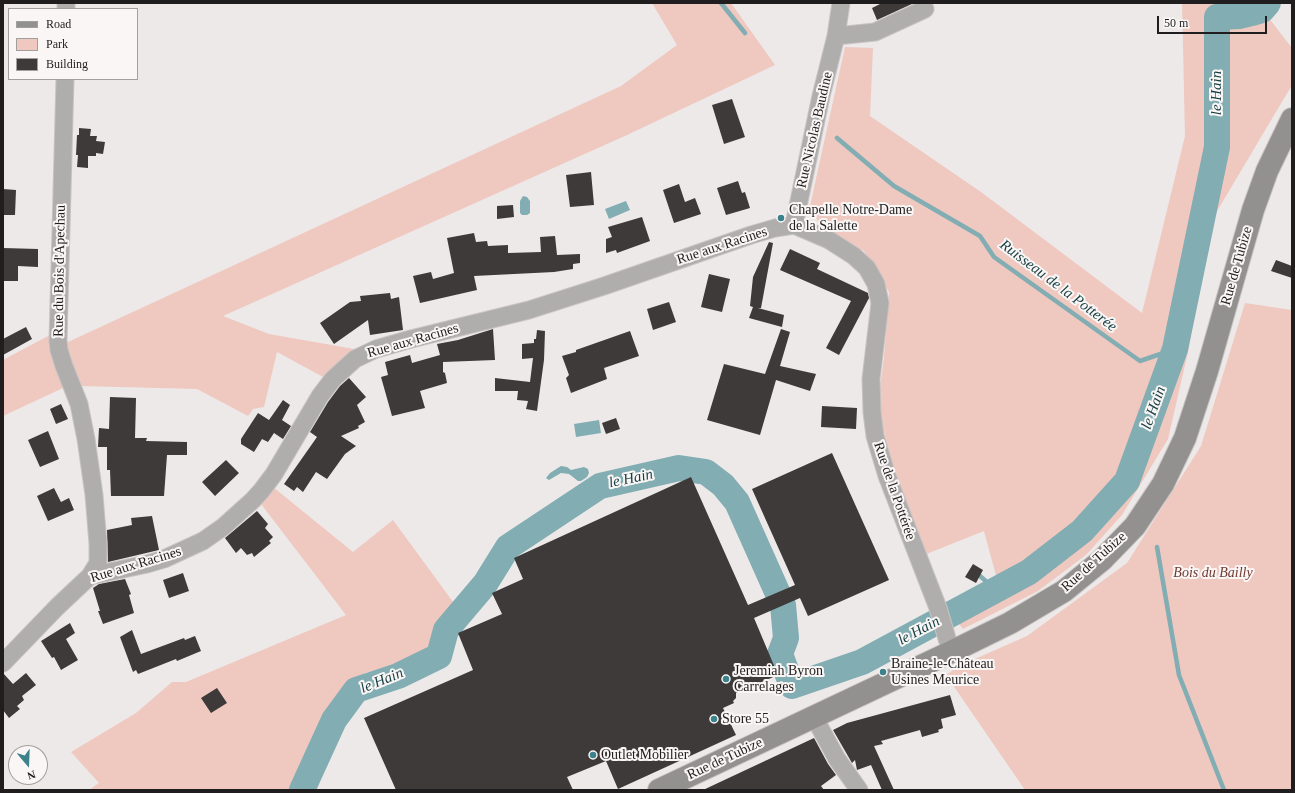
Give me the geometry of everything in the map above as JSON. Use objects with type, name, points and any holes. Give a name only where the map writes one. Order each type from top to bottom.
[{"type":"main road","name":"Rue de Tubize","points":[[659,790],[1010,623],[1064,591],[1102,560],[1135,526],[1163,484],[1185,438],[1200,394],[1253,210],[1267,171],[1292,119]]},
{"type":"street","name":"Rue Nicolas Baudine","points":[[794,225],[821,96],[836,36],[841,3]]},
{"type":"street","points":[[836,36],[875,32],[925,9]]},
{"type":"street","name":"Rue du Bois d'Apechau","points":[[64,80],[61,255],[58,329],[59,350],[79,404],[86,439],[94,495],[98,563],[90,576]]},
{"type":"street","name":"Rue aux Racines","points":[[3,663],[56,607],[90,576],[147,564],[164,558],[204,541],[223,527],[253,500],[270,479],[320,396],[333,378],[348,364],[364,354],[411,339],[529,310],[604,286],[751,235],[794,225]]},
{"type":"street","name":"Rue de la Pottérée","points":[[794,225],[828,240],[854,256],[867,268],[876,284],[880,303],[871,379],[872,412],[875,436],[887,476],[938,608],[951,652]]},
{"type":"street","points":[[814,717],[837,759],[859,790]]},
{"type":"green space","points":[[652,3],[731,3],[775,65],[627,135],[223,316],[269,334],[360,350],[325,378],[277,352],[264,407],[253,409],[248,416],[197,389],[80,386],[78,381],[3,416],[3,360],[50,335],[68,342],[621,86],[677,45]]},
{"type":"green space","points":[[1182,3],[1243,3],[1265,13],[1292,48],[1292,85],[1210,223],[1188,352],[1168,439],[1122,515],[1086,555],[1038,591],[963,629],[953,616],[1001,594],[984,531],[924,555],[888,450],[878,403],[884,357],[889,292],[864,251],[821,228],[810,206],[845,47],[873,48],[870,116],[981,192],[1142,313],[1185,136]]},
{"type":"green space","name":"Bois du Bailly","points":[[1245,303],[1292,310],[1292,790],[1025,790],[946,675],[959,666],[1027,636],[1127,563],[1201,446]]},
{"type":"green space","points":[[273,487],[353,552],[393,520],[456,606],[441,622],[429,651],[398,665],[365,673],[339,698],[297,790],[89,790],[99,783],[71,752],[136,713],[172,682],[186,682],[346,615],[258,500]]},
{"type":"water","points":[[523,196],[527,197],[530,201],[530,213],[527,215],[522,215],[520,213],[520,201]]},
{"type":"water","points":[[626,201],[630,210],[609,219],[605,209]]},
{"type":"water","points":[[599,420],[601,433],[576,437],[574,424]]},
{"type":"water","points":[[561,466],[567,467],[571,470],[584,467],[588,469],[589,473],[587,477],[581,481],[578,481],[569,474],[561,473],[549,480],[546,478],[550,473]]},
{"type":"building","points":[[882,3],[914,3],[877,20],[872,8]]},
{"type":"building","points":[[732,99],[745,137],[724,144],[712,105]]},
{"type":"building","points":[[79,128],[91,129],[90,136],[97,136],[96,141],[105,142],[103,154],[96,153],[96,156],[88,156],[88,168],[77,167],[77,135],[79,135]]},
{"type":"building","points":[[591,172],[594,205],[570,207],[566,175]]},
{"type":"building","points":[[738,181],[742,193],[745,192],[750,208],[726,215],[717,188]]},
{"type":"building","points":[[679,184],[685,202],[695,198],[701,214],[674,223],[663,190]]},
{"type":"building","points":[[3,189],[16,190],[15,215],[3,215]]},
{"type":"building","points":[[513,205],[514,217],[497,219],[497,206]]},
{"type":"building","points":[[642,217],[650,241],[617,253],[616,250],[606,253],[606,239],[612,237],[608,227]]},
{"type":"building","points":[[474,233],[476,242],[487,241],[488,246],[508,245],[508,253],[541,252],[540,237],[555,236],[557,255],[580,254],[580,263],[573,264],[573,269],[554,272],[474,276],[477,290],[420,303],[413,276],[431,272],[433,279],[454,273],[447,238]]},
{"type":"building","points":[[769,242],[773,243],[761,308],[758,308],[784,315],[782,327],[749,318],[753,307],[750,306],[753,277]]},
{"type":"building","points":[[3,248],[38,249],[38,267],[18,266],[18,281],[3,281]]},
{"type":"building","points":[[790,249],[820,263],[817,269],[868,293],[869,298],[839,355],[826,348],[851,301],[780,270]]},
{"type":"building","points":[[1276,260],[1292,266],[1292,278],[1271,271]]},
{"type":"building","points":[[709,274],[730,279],[722,312],[701,307]]},
{"type":"building","points":[[390,293],[391,299],[399,297],[403,330],[370,335],[368,320],[334,344],[320,323],[350,302],[361,301],[360,296]]},
{"type":"building","points":[[669,302],[676,322],[653,330],[647,309]]},
{"type":"building","points":[[26,327],[32,339],[3,355],[3,339]]},
{"type":"building","points":[[493,329],[495,360],[443,362],[443,372],[445,373],[447,383],[420,391],[425,408],[392,416],[381,377],[388,375],[385,362],[410,355],[412,363],[440,355],[437,344],[458,340]]},
{"type":"building","points":[[781,329],[790,332],[780,366],[816,374],[810,391],[776,380],[760,435],[707,420],[724,364],[765,374]]},
{"type":"building","points":[[537,330],[545,331],[544,360],[537,411],[526,409],[528,401],[517,400],[518,391],[495,391],[495,378],[530,382],[533,358],[522,359],[522,344],[534,343]]},
{"type":"building","points":[[630,331],[639,356],[604,368],[607,379],[571,393],[566,378],[569,375],[562,356]]},
{"type":"building","points":[[349,378],[366,397],[357,405],[365,422],[358,426],[359,428],[341,436],[356,446],[345,454],[327,479],[316,472],[303,492],[297,487],[294,491],[284,484],[317,437],[310,432],[328,402],[340,386]]},
{"type":"building","points":[[110,397],[136,398],[135,438],[147,438],[146,441],[187,442],[187,455],[167,455],[164,496],[111,496],[110,470],[107,470],[107,447],[98,447],[99,428],[109,429]]},
{"type":"building","points":[[283,400],[290,405],[282,420],[291,426],[283,439],[274,433],[268,442],[262,439],[254,452],[241,444],[241,439],[258,413],[269,420]]},
{"type":"building","points":[[61,404],[68,419],[56,424],[50,409]]},
{"type":"building","points":[[822,406],[857,408],[856,429],[821,427]]},
{"type":"building","points":[[616,418],[620,429],[606,434],[602,423]]},
{"type":"building","points":[[48,431],[59,459],[40,467],[28,440]]},
{"type":"building","points":[[832,453],[889,580],[808,616],[800,598],[754,618],[778,675],[736,693],[736,698],[733,701],[734,703],[723,708],[736,735],[618,789],[606,761],[567,777],[573,790],[396,790],[364,718],[473,670],[458,633],[502,614],[492,593],[523,579],[514,558],[691,477],[748,605],[795,585],[752,489]]},
{"type":"building","points":[[226,460],[239,473],[215,496],[202,482]]},
{"type":"building","points":[[54,488],[61,502],[69,498],[74,510],[48,521],[37,496]]},
{"type":"building","points":[[257,511],[268,524],[265,528],[273,537],[269,541],[271,543],[254,557],[252,553],[247,555],[241,548],[236,553],[225,538]]},
{"type":"building","points":[[152,516],[159,550],[108,562],[107,530],[132,525],[131,518]]},
{"type":"building","points":[[973,564],[983,570],[976,583],[965,577]]},
{"type":"building","points":[[183,573],[189,591],[169,598],[163,580]]},
{"type":"building","points":[[125,579],[131,594],[129,595],[134,613],[103,624],[98,611],[100,611],[93,588],[99,584]]},
{"type":"building","points":[[70,623],[75,633],[66,639],[78,660],[61,670],[54,657],[52,658],[41,641]]},
{"type":"building","points":[[132,630],[141,654],[184,638],[185,640],[195,636],[201,651],[138,674],[136,670],[133,672],[120,637]]},
{"type":"building","points":[[3,673],[13,684],[26,673],[36,685],[22,696],[24,700],[17,706],[20,709],[9,718],[3,710]]},
{"type":"building","points":[[217,688],[227,703],[211,713],[201,698]]},
{"type":"building","points":[[950,695],[956,715],[941,719],[943,728],[938,730],[939,732],[922,737],[920,730],[881,741],[883,744],[874,746],[894,790],[882,790],[871,765],[857,770],[855,760],[852,763],[833,730],[847,723]]},
{"type":"building","points":[[814,738],[828,764],[836,775],[821,786],[824,790],[703,790]]},
{"type":"waterway","name":"Ruisseau de la Potterée","points":[[721,3],[745,33]]},
{"type":"waterway","name":"le Hain","points":[[302,790],[334,720],[356,690],[398,676],[439,656],[446,630],[485,584],[508,547],[600,486],[679,468],[706,472],[723,485],[737,502],[783,605],[786,638],[780,654],[792,686],[862,662],[1029,572],[1082,531],[1127,481],[1175,349],[1217,147],[1217,17],[1240,16],[1252,13],[1262,10],[1268,3]]},
{"type":"waterway","name":"Ruisseau de la Potterée","points":[[837,138],[894,186],[980,236],[994,257],[1140,361],[1175,349]]},
{"type":"waterway","points":[[1157,547],[1179,675],[1224,790]]},
{"type":"waterway","points":[[980,576],[996,590]]},
{"type":"place","name":"Chapelle Notre-Dame de la Salette","points":[[781,218]]},
{"type":"place","name":"Braine-le-Château Usines Meurice","points":[[883,672]]},
{"type":"place","name":"Jeremiah Byron Carrelages","points":[[726,679]]},
{"type":"place","name":"Store 55","points":[[714,719]]},
{"type":"place","name":"Outlet Mobilier","points":[[593,755]]}]
